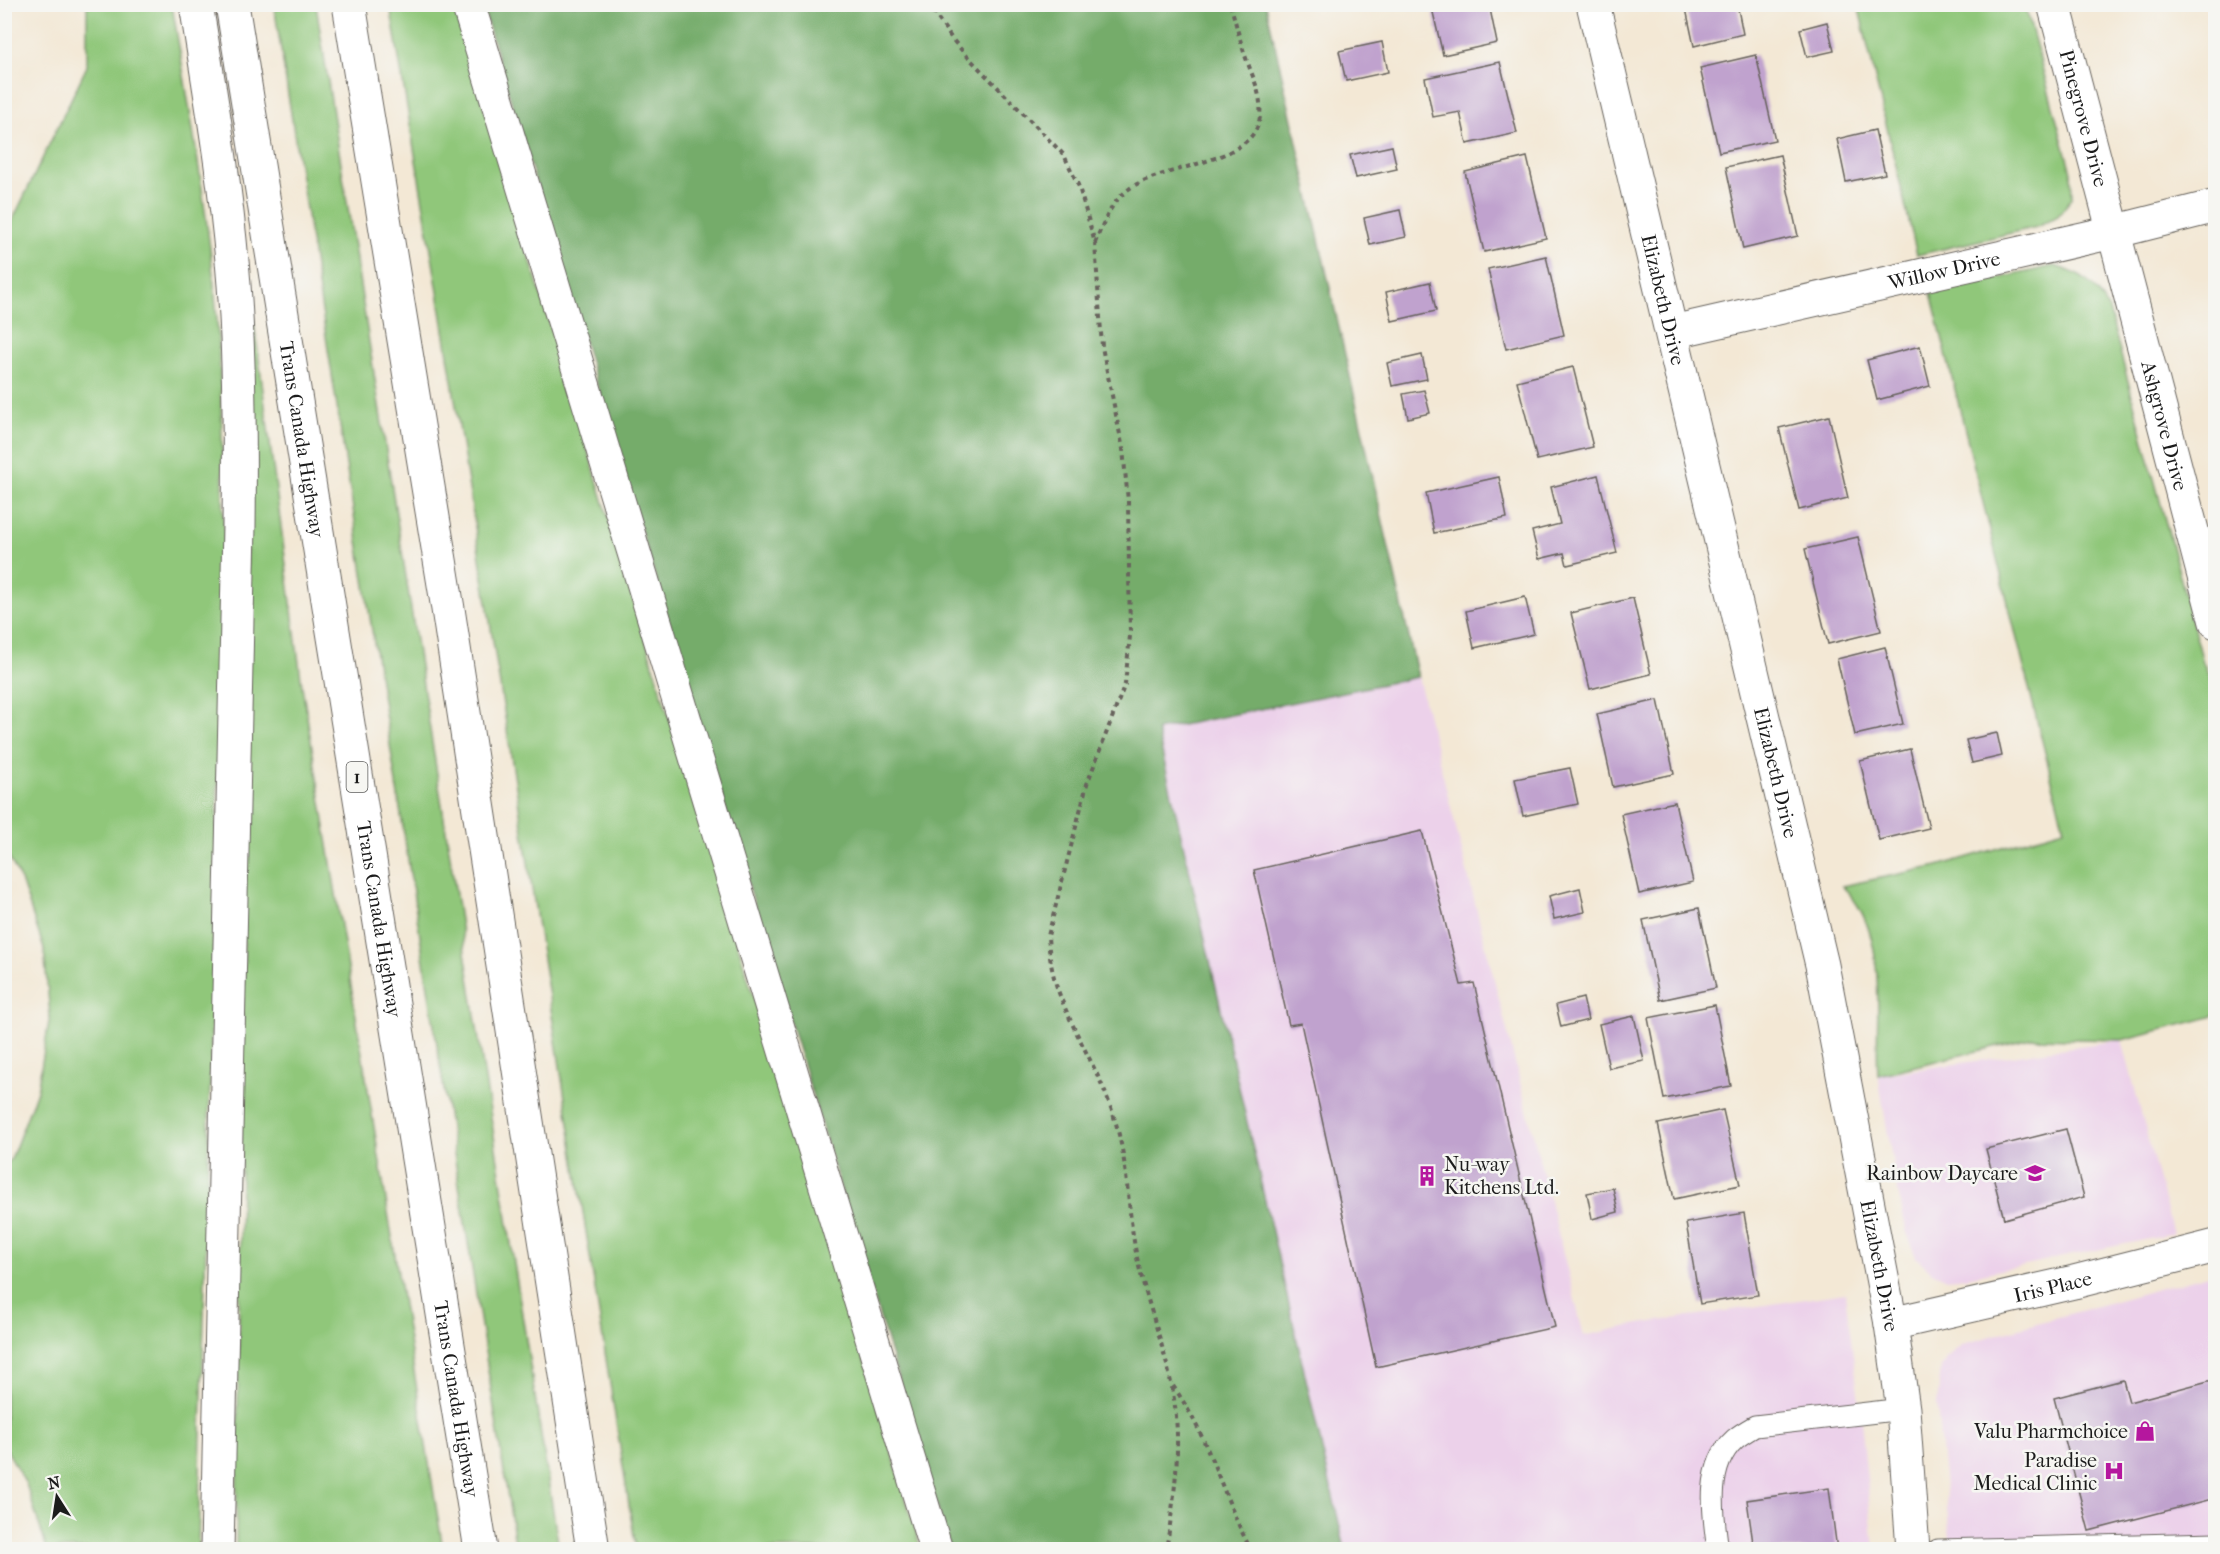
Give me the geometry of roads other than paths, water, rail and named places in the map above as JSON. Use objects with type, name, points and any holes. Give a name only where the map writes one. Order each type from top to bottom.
[{"type":"main road","points":[[196,4],[221,163],[234,285],[240,403],[218,1550]]},
{"type":"main road","name":"Trans Canada Highway","points":[[232,4],[481,1550]]},
{"type":"main road","points":[[349,4],[448,609],[593,1550]]},
{"type":"main road","points":[[468,4],[936,1550]]},
{"type":"main road","name":"Elizabeth Drive","points":[[1593,4],[1822,965],[1891,1324],[1903,1409],[1913,1550]]},
{"type":"main road","name":"Pinegrove Drive","points":[[2055,4],[2113,232]]},
{"type":"main road","name":"Willow Drive","points":[[1672,332],[2113,232],[2216,206]]},
{"type":"main road","name":"Ashgrove Drive","points":[[2113,232],[2216,622]]},
{"type":"main road","name":"Iris Place","points":[[1891,1324],[2074,1282],[2216,1246]]},
{"type":"lane","points":[[1718,1550],[1713,1512],[1714,1486],[1720,1460],[1734,1440],[1755,1426],[1903,1409]]},
{"type":"lane","points":[[1938,1550],[2216,1543]]},
{"type":"place","name":"Rainbow Daycare","points":[[2035,1173]]},
{"type":"place","name":"Nu-way Kitchens Ltd.","points":[[1427,1176]]},
{"type":"place","name":"Valu Pharmchoice","points":[[2145,1431]]},
{"type":"place","name":"Paradise Medical Clinic","points":[[2114,1471]]}]
